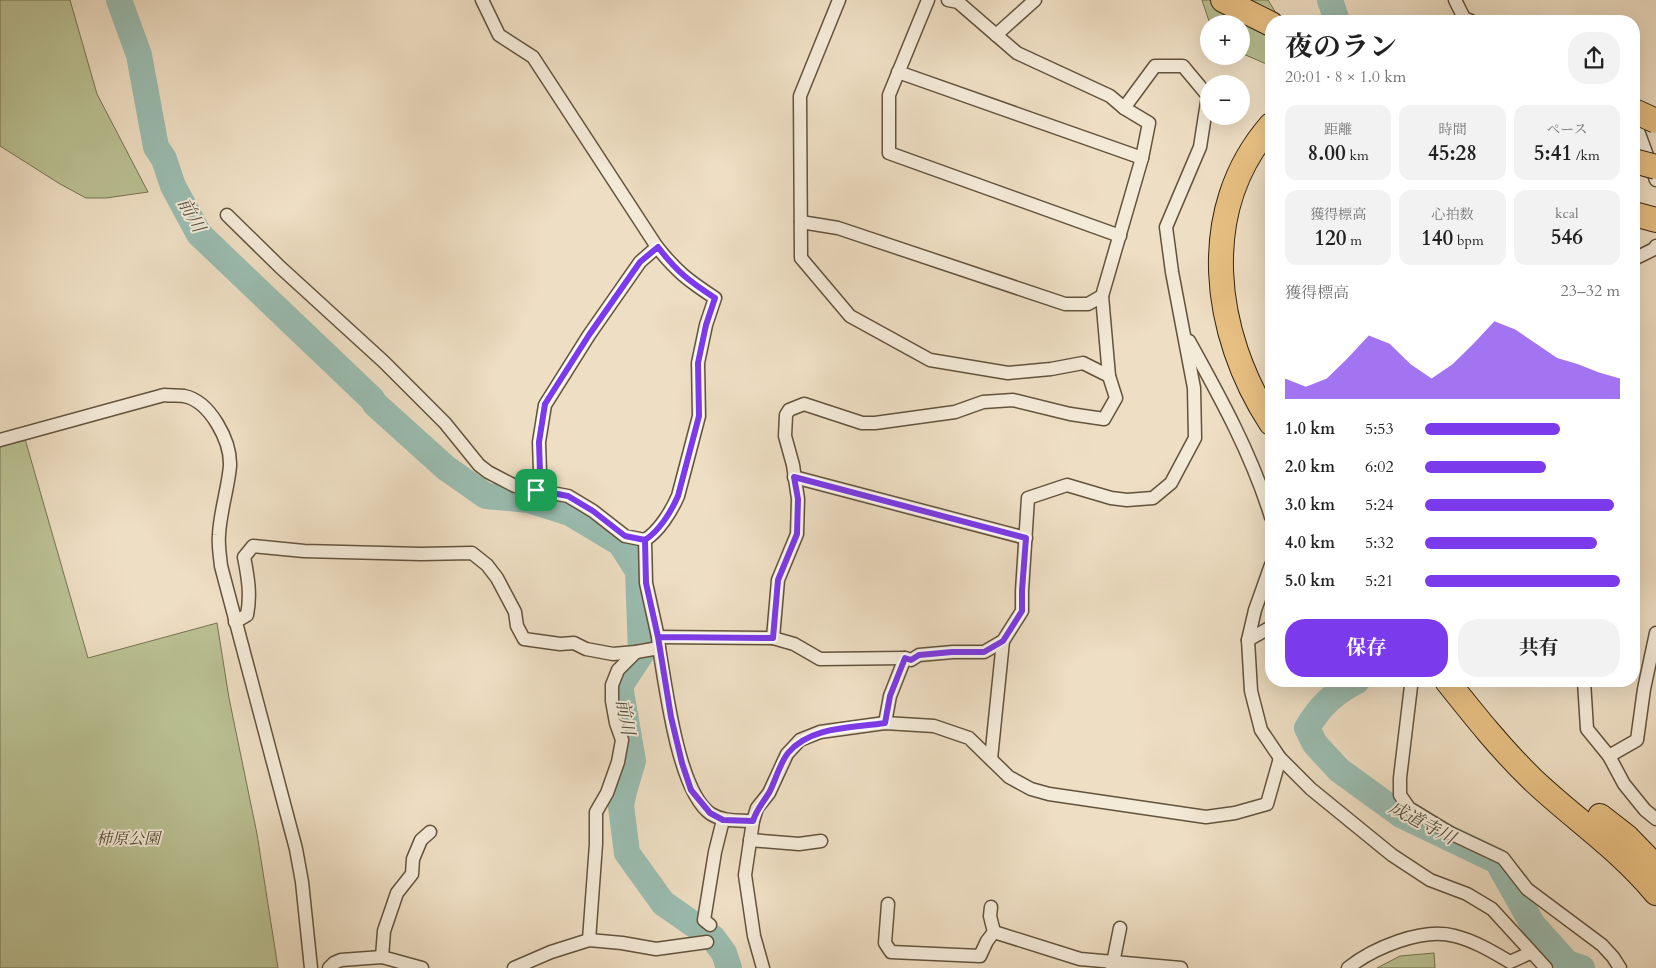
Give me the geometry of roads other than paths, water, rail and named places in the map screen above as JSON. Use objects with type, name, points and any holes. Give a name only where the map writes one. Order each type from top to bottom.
[{"type":"highway","points":[[1223,0],[1265,21]]},
{"type":"highway","points":[[1640,114],[1656,121]]},
{"type":"highway","points":[[1265,133],[1246,160],[1232,192],[1223,226],[1220,263],[1223,302],[1232,339],[1246,376],[1265,412]]},
{"type":"highway","points":[[1640,163],[1656,167]]},
{"type":"highway","points":[[1640,216],[1656,220]]},
{"type":"highway","points":[[1452,687],[1490,723],[1542,766],[1579,800],[1627,837],[1656,867]]},
{"type":"highway","points":[[1469,687],[1490,723],[1531,778],[1570,814],[1615,849],[1656,893]]},
{"type":"street","points":[[227,215],[280,267],[384,362],[445,423],[479,465],[488,472],[515,486],[568,496],[593,511],[625,536],[645,540],[651,536],[673,508],[678,496],[699,416],[698,363],[706,325],[715,298],[673,268],[533,57],[499,35],[482,0]]},
{"type":"street","points":[[839,0],[800,96],[801,258],[850,316],[930,360],[1008,373],[1051,369],[1083,363],[1109,376]]},
{"type":"street","points":[[928,0],[889,95],[889,153],[1120,236]]},
{"type":"street","points":[[773,638],[778,580],[797,534],[798,499],[785,436],[788,410],[804,404],[862,423],[955,412],[983,402],[1013,400],[1070,414],[1104,418],[1116,398],[1109,376],[1102,296],[1142,158],[1149,123],[1124,108],[1110,96],[1017,53],[958,2],[948,0]]},
{"type":"street","points":[[996,35],[1035,0]]},
{"type":"street","points":[[1455,0],[1462,15]]},
{"type":"street","points":[[991,759],[1003,641],[1022,611],[1028,498],[1067,486],[1111,498],[1127,500],[1153,498],[1171,483],[1195,438],[1194,388],[1172,272],[1166,227],[1200,147],[1208,96],[1183,66],[1155,66],[1124,108]]},
{"type":"street","points":[[898,72],[1142,158]]},
{"type":"street","points":[[1640,126],[1656,114]]},
{"type":"street","points":[[1640,136],[1656,180]]},
{"type":"street","points":[[801,222],[838,228],[1065,304],[1088,304],[1102,296]]},
{"type":"street","points":[[1640,256],[1656,246]]},
{"type":"street","points":[[536,490],[540,472],[539,442],[545,404],[589,335],[640,262],[658,247]]},
{"type":"street","points":[[1183,330],[1223,403],[1265,496]]},
{"type":"street","points":[[0,440],[164,395],[185,396],[200,404],[216,422],[228,446],[230,464],[219,535],[221,566],[296,850],[302,882],[311,968]]},
{"type":"street","points":[[794,477],[1026,538]]},
{"type":"street","points":[[645,540],[650,647],[691,790],[710,813],[723,820],[753,821]]},
{"type":"street","points":[[235,622],[247,615],[249,582],[244,557],[253,546],[304,552],[472,553],[487,565],[497,578],[515,612],[517,626],[524,639],[560,644],[574,643],[586,649],[613,654],[650,647],[773,638],[794,644],[820,659],[905,658],[911,660],[919,655],[984,652],[1003,641]]},
{"type":"street","points":[[1265,582],[1255,610],[1248,640],[1251,691],[1261,730],[1280,758],[1311,789],[1392,855],[1430,880],[1467,894],[1492,909],[1546,968]]},
{"type":"street","points":[[1248,640],[1265,630]]},
{"type":"street","points":[[1609,756],[1637,740],[1644,689],[1656,633]]},
{"type":"street","points":[[589,940],[596,844],[596,812],[607,793],[618,762],[622,740],[616,723],[612,701],[612,685],[618,670],[650,647]]},
{"type":"street","points":[[885,723],[890,696],[905,658]]},
{"type":"street","points":[[1411,687],[1400,778],[1400,795],[1409,808],[1450,832],[1503,858],[1527,889],[1602,945],[1620,968]]},
{"type":"street","points":[[1584,687],[1587,729],[1609,756],[1624,784],[1645,810],[1656,820]]},
{"type":"street","points":[[763,968],[754,936],[745,875],[753,821],[757,808],[769,793],[787,754],[800,740],[820,732],[885,723],[934,726],[969,738],[1009,777],[1031,789],[1049,794],[1206,817],[1235,813],[1267,804],[1280,758]]},
{"type":"street","points":[[710,925],[704,920],[715,852],[723,820]]},
{"type":"street","points":[[382,957],[384,932],[397,893],[412,874],[413,859],[421,840],[430,832]]},
{"type":"street","points":[[750,840],[799,844],[822,842]]},
{"type":"street","points":[[888,904],[885,943],[890,952],[980,956],[987,941],[994,932]]},
{"type":"street","points":[[991,907],[990,916],[994,932]]},
{"type":"street","points":[[1113,965],[1120,928]]},
{"type":"street","points":[[994,932],[1080,959],[1113,965],[1181,968]]},
{"type":"street","points":[[1348,968],[1382,948],[1418,935],[1453,935],[1481,946],[1510,962],[1530,952]]},
{"type":"street","points":[[514,968],[551,952],[589,940],[656,949],[707,942]]},
{"type":"street","points":[[329,968],[340,960],[382,957],[422,968]]},
{"type":"waterway","name":"前川","points":[[119,0],[139,55],[156,147],[164,159],[173,186],[199,234],[372,399]]},
{"type":"waterway","name":"成道寺川","points":[[1330,0],[1335,15]]},
{"type":"waterway","name":"前川","points":[[375,404],[446,468],[486,496],[529,500],[570,513],[620,543],[638,571],[641,654],[620,686],[633,761],[621,806],[627,853],[663,903],[713,938],[724,953],[729,968]]},
{"type":"waterway","name":"成道寺川","points":[[1346,687],[1322,707],[1307,728],[1315,744],[1339,770],[1401,815],[1497,861],[1533,925],[1567,963],[1582,968]]},
{"type":"park label","name":"柿原公園","points":[[128,839]]}]
